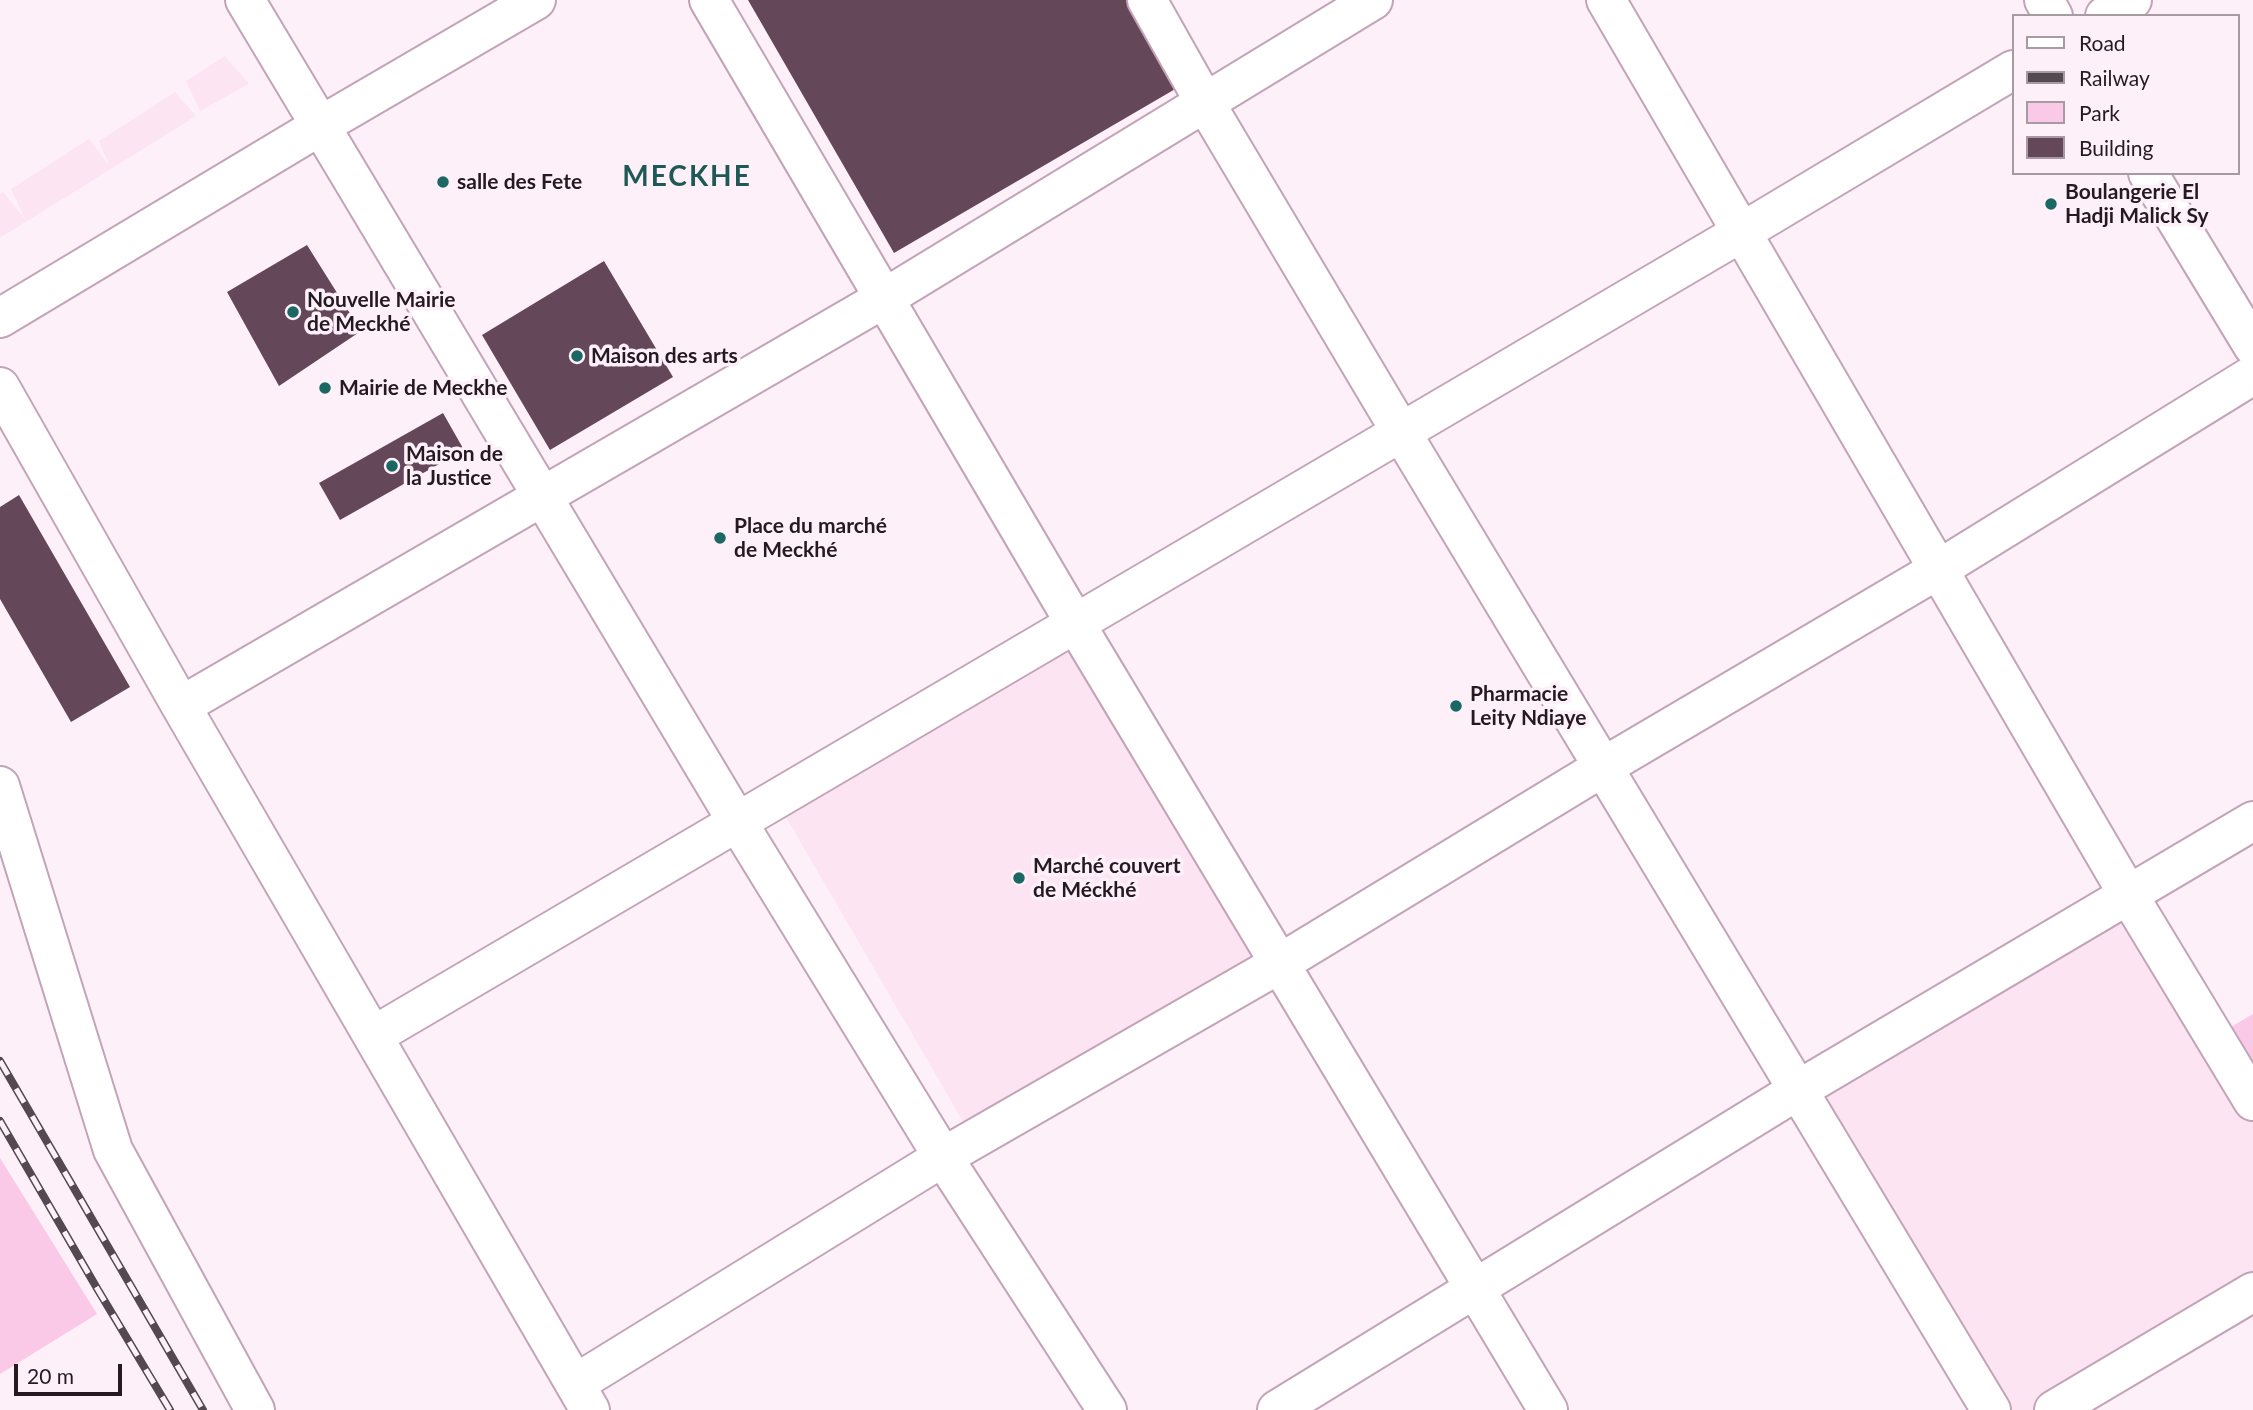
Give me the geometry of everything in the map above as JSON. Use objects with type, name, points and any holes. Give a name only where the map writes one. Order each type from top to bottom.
[{"type":"street","points":[[245,0],[738,823],[943,1157],[1107,1410]]},
{"type":"street","points":[[0,318],[536,0]]},
{"type":"street","points":[[709,0],[1075,623],[1548,1410]]},
{"type":"street","points":[[1147,0],[1204,102],[1401,432],[1991,1410]]},
{"type":"street","points":[[181,706],[883,299],[1373,0]]},
{"type":"street","points":[[1606,0],[2129,896],[2253,1101]]},
{"type":"street","points":[[2108,14],[2132,0]]},
{"type":"street","points":[[373,1036],[2011,71]]},
{"type":"street","points":[[2149,175],[2253,346]]},
{"type":"street","points":[[1,392],[582,1397],[943,1157],[1279,964],[1603,766],[1939,569],[2253,375]]},
{"type":"street","points":[[0,786],[113,1150],[255,1410]]},
{"type":"street","points":[[1277,1410],[1798,1090],[2253,821]]},
{"type":"street","points":[[2054,1410],[2253,1292]]},
{"type":"shaded area","points":[[225,56],[249,84],[200,111],[186,81]]},
{"type":"shaded area","points":[[175,92],[196,116],[0,238],[0,194],[3,192],[25,219],[11,189],[89,139],[109,165],[99,141]]},
{"type":"shaded area","name":"Marché couvert de Méckhé","points":[[1075,623],[1260,957],[968,1130],[776,800]]},
{"type":"shaded area","points":[[2129,896],[2253,1101],[2253,1293],[2055,1410],[1991,1410],[1798,1090]]},
{"type":"green space","points":[[2253,1014],[2253,1101],[2214,1037]]},
{"type":"green space","points":[[0,1158],[97,1314],[0,1374]]},
{"type":"building","points":[[748,0],[1126,0],[1177,88],[894,253]]},
{"type":"building","name":"Nouvelle Mairie de Meckhé","points":[[307,245],[361,331],[279,386],[227,292]]},
{"type":"building","name":"Maison des arts","points":[[604,261],[673,377],[550,450],[482,335]]},
{"type":"building","name":"Maison de la Justice","points":[[443,413],[464,450],[340,520],[319,483]]},
{"type":"building","points":[[19,495],[130,687],[71,722],[0,599],[0,507]]},
{"type":"railway","points":[[0,1061],[203,1410]]},
{"type":"railway","points":[[0,1121],[170,1410]]},
{"type":"place","name":"salle des Fete","points":[[443,182]]},
{"type":"place","name":"Boulangerie El Hadji Malick Sy","points":[[2051,204]]},
{"type":"place","name":"Nouvelle Mairie de Meckhé","points":[[293,312]]},
{"type":"place","name":"Maison des arts","points":[[577,356]]},
{"type":"place","name":"Mairie de Meckhe","points":[[325,388]]},
{"type":"place","name":"Maison de la Justice","points":[[392,466]]},
{"type":"place","name":"Place du marché de Meckhé","points":[[720,538]]},
{"type":"place","name":"Pharmacie Leity Ndiaye","points":[[1456,706]]},
{"type":"place","name":"Marché couvert de Méckhé","points":[[1019,878]]},
{"type":"district","name":"MECKHE","points":[[687,177]]}]
